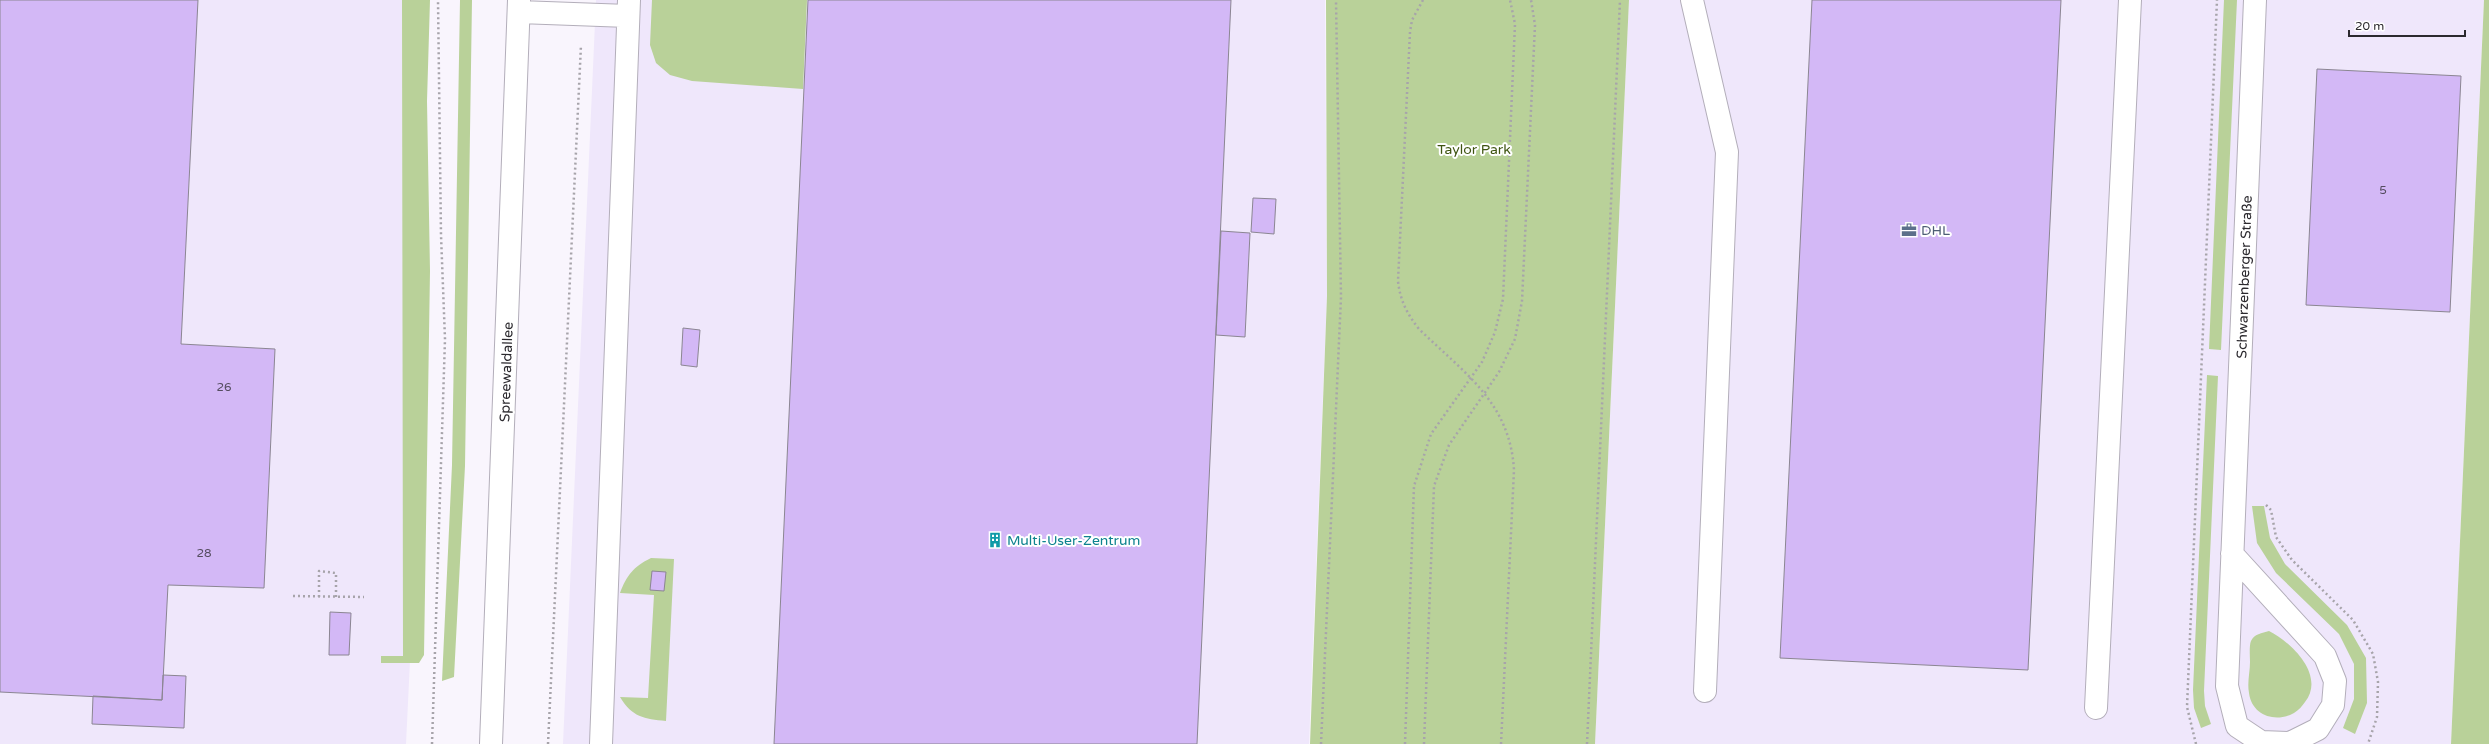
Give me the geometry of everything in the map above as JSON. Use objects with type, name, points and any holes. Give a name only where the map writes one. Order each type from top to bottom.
[{"type":"street","points":[[1692,0],[1727,152],[1705,690]]},
{"type":"street","points":[[2096,708],[2130,0]]},
{"type":"street","name":"Schwarzenberger Straße","points":[[2232,554],[2325,656],[2335,681],[2333,705],[2318,729],[2290,743],[2261,742],[2237,726],[2227,686],[2232,554],[2235,475],[2255,0]]},
{"type":"street","points":[[519,6],[583,15],[629,8],[601,744]]},
{"type":"street","name":"Spreewaldallee","points":[[491,744],[519,6]]},
{"type":"path","points":[[432,744],[445,339],[441,235],[438,0]]},
{"type":"path","points":[[1320,744],[1341,297],[1336,0]]},
{"type":"path","points":[[1423,0],[1412,20],[1410,32],[1398,281],[1400,294],[1407,312],[1419,329],[1486,392],[1503,423],[1512,444],[1514,470],[1501,744]]},
{"type":"path","points":[[1405,744],[1414,486],[1431,434],[1482,362],[1495,332],[1504,299],[1515,24],[1510,0]]},
{"type":"path","points":[[1424,744],[1434,486],[1449,445],[1499,372],[1515,339],[1522,301],[1535,25],[1531,0]]},
{"type":"path","points":[[1587,744],[1620,0]]},
{"type":"path","points":[[2196,744],[2187,707],[2217,0]]},
{"type":"path","points":[[548,744],[583,15]]},
{"type":"path","points":[[2235,475],[2271,510],[2276,537],[2292,560],[2353,620],[2373,654],[2378,682],[2377,717],[2368,744]]},
{"type":"path","points":[[319,597],[319,571],[336,573],[336,597]]},
{"type":"path","points":[[293,596],[364,597]]},
{"type":"shaded area","points":[[0,0],[416,0],[411,640],[406,744],[0,744]]},
{"type":"shaded area","points":[[596,0],[1325,0],[1327,296],[1309,744],[563,744]]},
{"type":"shaded area","points":[[1629,0],[2484,0],[2451,744],[1595,744]]},
{"type":"green space","points":[[402,0],[430,0],[427,101],[430,271],[424,655],[419,663],[381,663],[381,656],[403,656]]},
{"type":"green space","points":[[460,0],[472,0],[465,466],[454,677],[442,681],[452,465]]},
{"type":"green space","points":[[652,0],[807,0],[803,89],[692,81],[670,75],[656,63],[650,45]]},
{"type":"green space","name":"Taylor Park","points":[[1326,0],[1629,0],[1595,744],[1310,744],[1327,296]]},
{"type":"green space","points":[[2224,0],[2237,0],[2221,350],[2209,349]]},
{"type":"green space","points":[[2484,0],[2489,0],[2489,744],[2451,744]]},
{"type":"green space","points":[[2207,375],[2218,376],[2204,691],[2205,706],[2211,724],[2201,728],[2194,708],[2193,690]]},
{"type":"green space","points":[[2252,506],[2264,506],[2270,538],[2285,564],[2347,625],[2366,658],[2367,703],[2355,734],[2343,728],[2354,699],[2354,664],[2339,634],[2276,573],[2257,543]]},
{"type":"green space","points":[[651,558],[674,559],[666,721],[639,716],[629,709],[620,697],[648,698],[654,595],[620,593],[631,572]]},
{"type":"green space","points":[[2269,631],[2278,636],[2296,651],[2309,671],[2311,681],[2310,692],[2302,706],[2294,713],[2287,716],[2273,717],[2260,712],[2251,701],[2248,689],[2251,641],[2256,635]]},
{"type":"building","points":[[0,0],[198,0],[181,344],[275,349],[264,588],[168,585],[162,700],[0,692]]},
{"type":"building","name":"Multi-User-Zentrum","points":[[808,0],[1231,0],[1197,744],[774,744]]},
{"type":"building","points":[[1812,0],[2061,0],[2028,670],[1780,658]]},
{"type":"building","points":[[2317,69],[2461,76],[2450,312],[2306,305]]},
{"type":"building","points":[[1253,198],[1276,199],[1274,234],[1251,232]]},
{"type":"building","points":[[1221,231],[1250,233],[1245,337],[1216,335]]},
{"type":"building","points":[[683,328],[700,330],[697,367],[681,365]]},
{"type":"building","points":[[652,571],[666,572],[664,591],[650,590]]},
{"type":"building","points":[[330,612],[351,613],[349,655],[329,655]]},
{"type":"building","points":[[163,675],[186,676],[184,728],[92,724],[93,696],[162,700]]},
{"type":"place","name":"DHL","points":[[1909,230]]},
{"type":"place","name":"Multi-User-Zentrum","points":[[995,540]]}]
